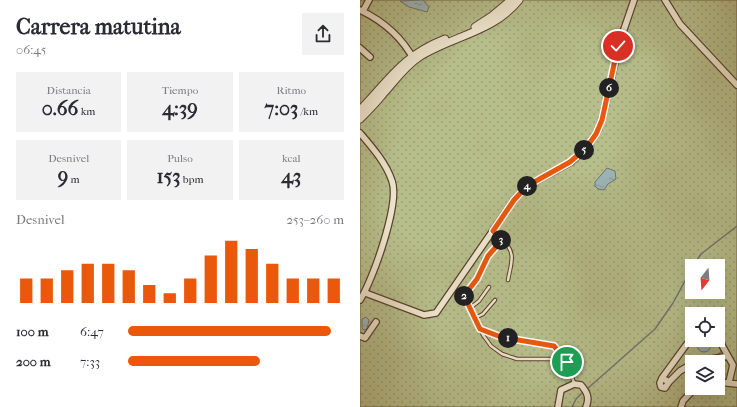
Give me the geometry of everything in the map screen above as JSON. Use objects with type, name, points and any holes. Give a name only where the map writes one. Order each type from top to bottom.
[{"type":"street","points":[[369,0],[362,11],[388,27],[400,38],[413,58]]},
{"type":"street","points":[[360,110],[380,89],[394,71],[434,43],[472,28],[492,16],[512,0]]},
{"type":"street","points":[[360,119],[384,94],[413,58],[499,20],[510,11],[519,0]]},
{"type":"street","points":[[365,292],[424,315],[436,312],[514,200],[527,186],[570,162],[586,148],[596,134],[602,120],[619,44],[634,0]]},
{"type":"street","points":[[665,0],[680,24],[737,85]]},
{"type":"street","points":[[360,48],[370,57]]},
{"type":"street","points":[[360,132],[371,146],[392,182],[393,203],[383,242],[365,292],[360,300]]},
{"type":"street","points":[[360,336],[364,338],[368,336],[376,322]]},
{"type":"street","points":[[685,347],[662,378],[660,383],[661,388],[665,388],[680,371],[685,368]]},
{"type":"street","points":[[723,347],[733,365],[729,382]]},
{"type":"street","points":[[662,378],[669,382]]},
{"type":"street","points":[[725,382],[737,384]]},
{"type":"street","points":[[558,407],[561,390],[574,384],[581,385],[587,395],[586,407]]},
{"type":"street","points":[[681,407],[683,401],[689,395]]},
{"type":"lane","points":[[493,231],[508,245],[512,253],[508,280]]},
{"type":"lane","points":[[502,240],[488,256],[477,279],[463,297],[491,346],[502,354],[517,359],[550,359],[569,368]]},
{"type":"lane","points":[[470,308],[479,301],[489,288]]},
{"type":"lane","points":[[474,318],[483,314],[494,300]]},
{"type":"lane","points":[[480,329],[501,337],[554,346],[569,368],[574,384]]},
{"type":"green space","points":[[360,0],[737,0],[737,407],[360,407]]},
{"type":"green space","points":[[688,347],[721,348],[721,352],[715,355],[685,355],[685,365],[666,378]]},
{"type":"water","points":[[423,0],[429,7],[427,12],[409,7],[400,1]]},
{"type":"water","points":[[607,168],[615,171],[616,179],[608,184],[604,190],[598,189],[595,186],[595,182]]},
{"type":"water","points":[[366,317],[369,320],[367,329],[364,330],[362,328],[362,319]]},
{"type":"water","points":[[710,347],[709,350],[704,352],[698,348]]},
{"type":"waterway","points":[[698,259],[701,254],[737,226]]},
{"type":"waterway","points":[[587,389],[655,329],[673,303],[685,281]]},
{"type":"waterway","points":[[572,407],[576,399],[584,391]]},
{"type":"route","points":[[567,362],[554,346],[542,342],[501,337],[486,330],[480,329],[463,297],[477,279],[488,256],[498,242],[502,240],[493,231],[514,200],[527,186],[570,162],[586,148],[596,134],[602,120],[618,46]]}]
